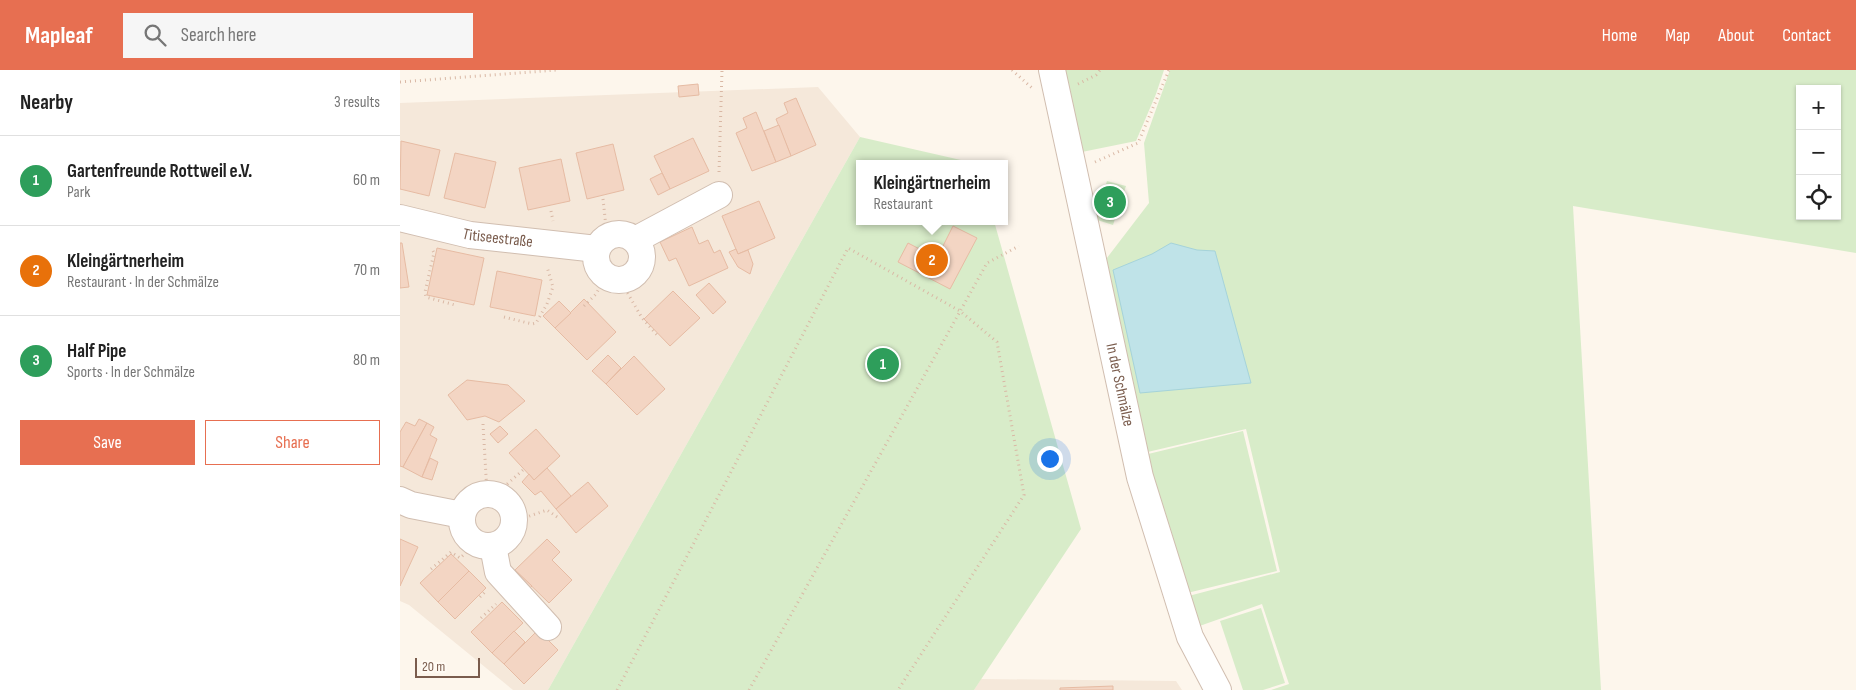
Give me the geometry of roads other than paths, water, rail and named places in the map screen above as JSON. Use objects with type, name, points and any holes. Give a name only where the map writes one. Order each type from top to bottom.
[{"type":"street","name":"In der Schmälze","points":[[1052,70],[1140,477],[1190,637],[1218,690]]},
{"type":"street","points":[[635,240],[719,194]]},
{"type":"street","name":"Titiseestraße","points":[[400,218],[470,235],[548,242],[602,243]]},
{"type":"street","points":[[614,234],[628,236],[635,240],[640,246],[642,253],[639,268],[628,278],[613,278],[600,271],[596,256],[602,243],[614,234]]},
{"type":"street","points":[[491,493],[504,498],[510,504],[514,512],[515,521],[513,530],[501,543],[485,545],[469,538],[464,532],[462,515],[470,499],[478,495],[491,493]]},
{"type":"street","points":[[400,500],[411,505],[462,515]]},
{"type":"street","points":[[485,545],[498,572],[548,627]]},
{"type":"water","points":[[1171,243],[1197,250],[1215,251],[1251,383],[1140,393],[1113,270],[1152,254]]},
{"type":"place","name":"Half Pipe","points":[[1110,202]]},
{"type":"place","name":"Kleingärtnerheim","points":[[932,260]]},
{"type":"place","name":"Gartenfreunde Rottweil e.V.","points":[[883,364]]}]
